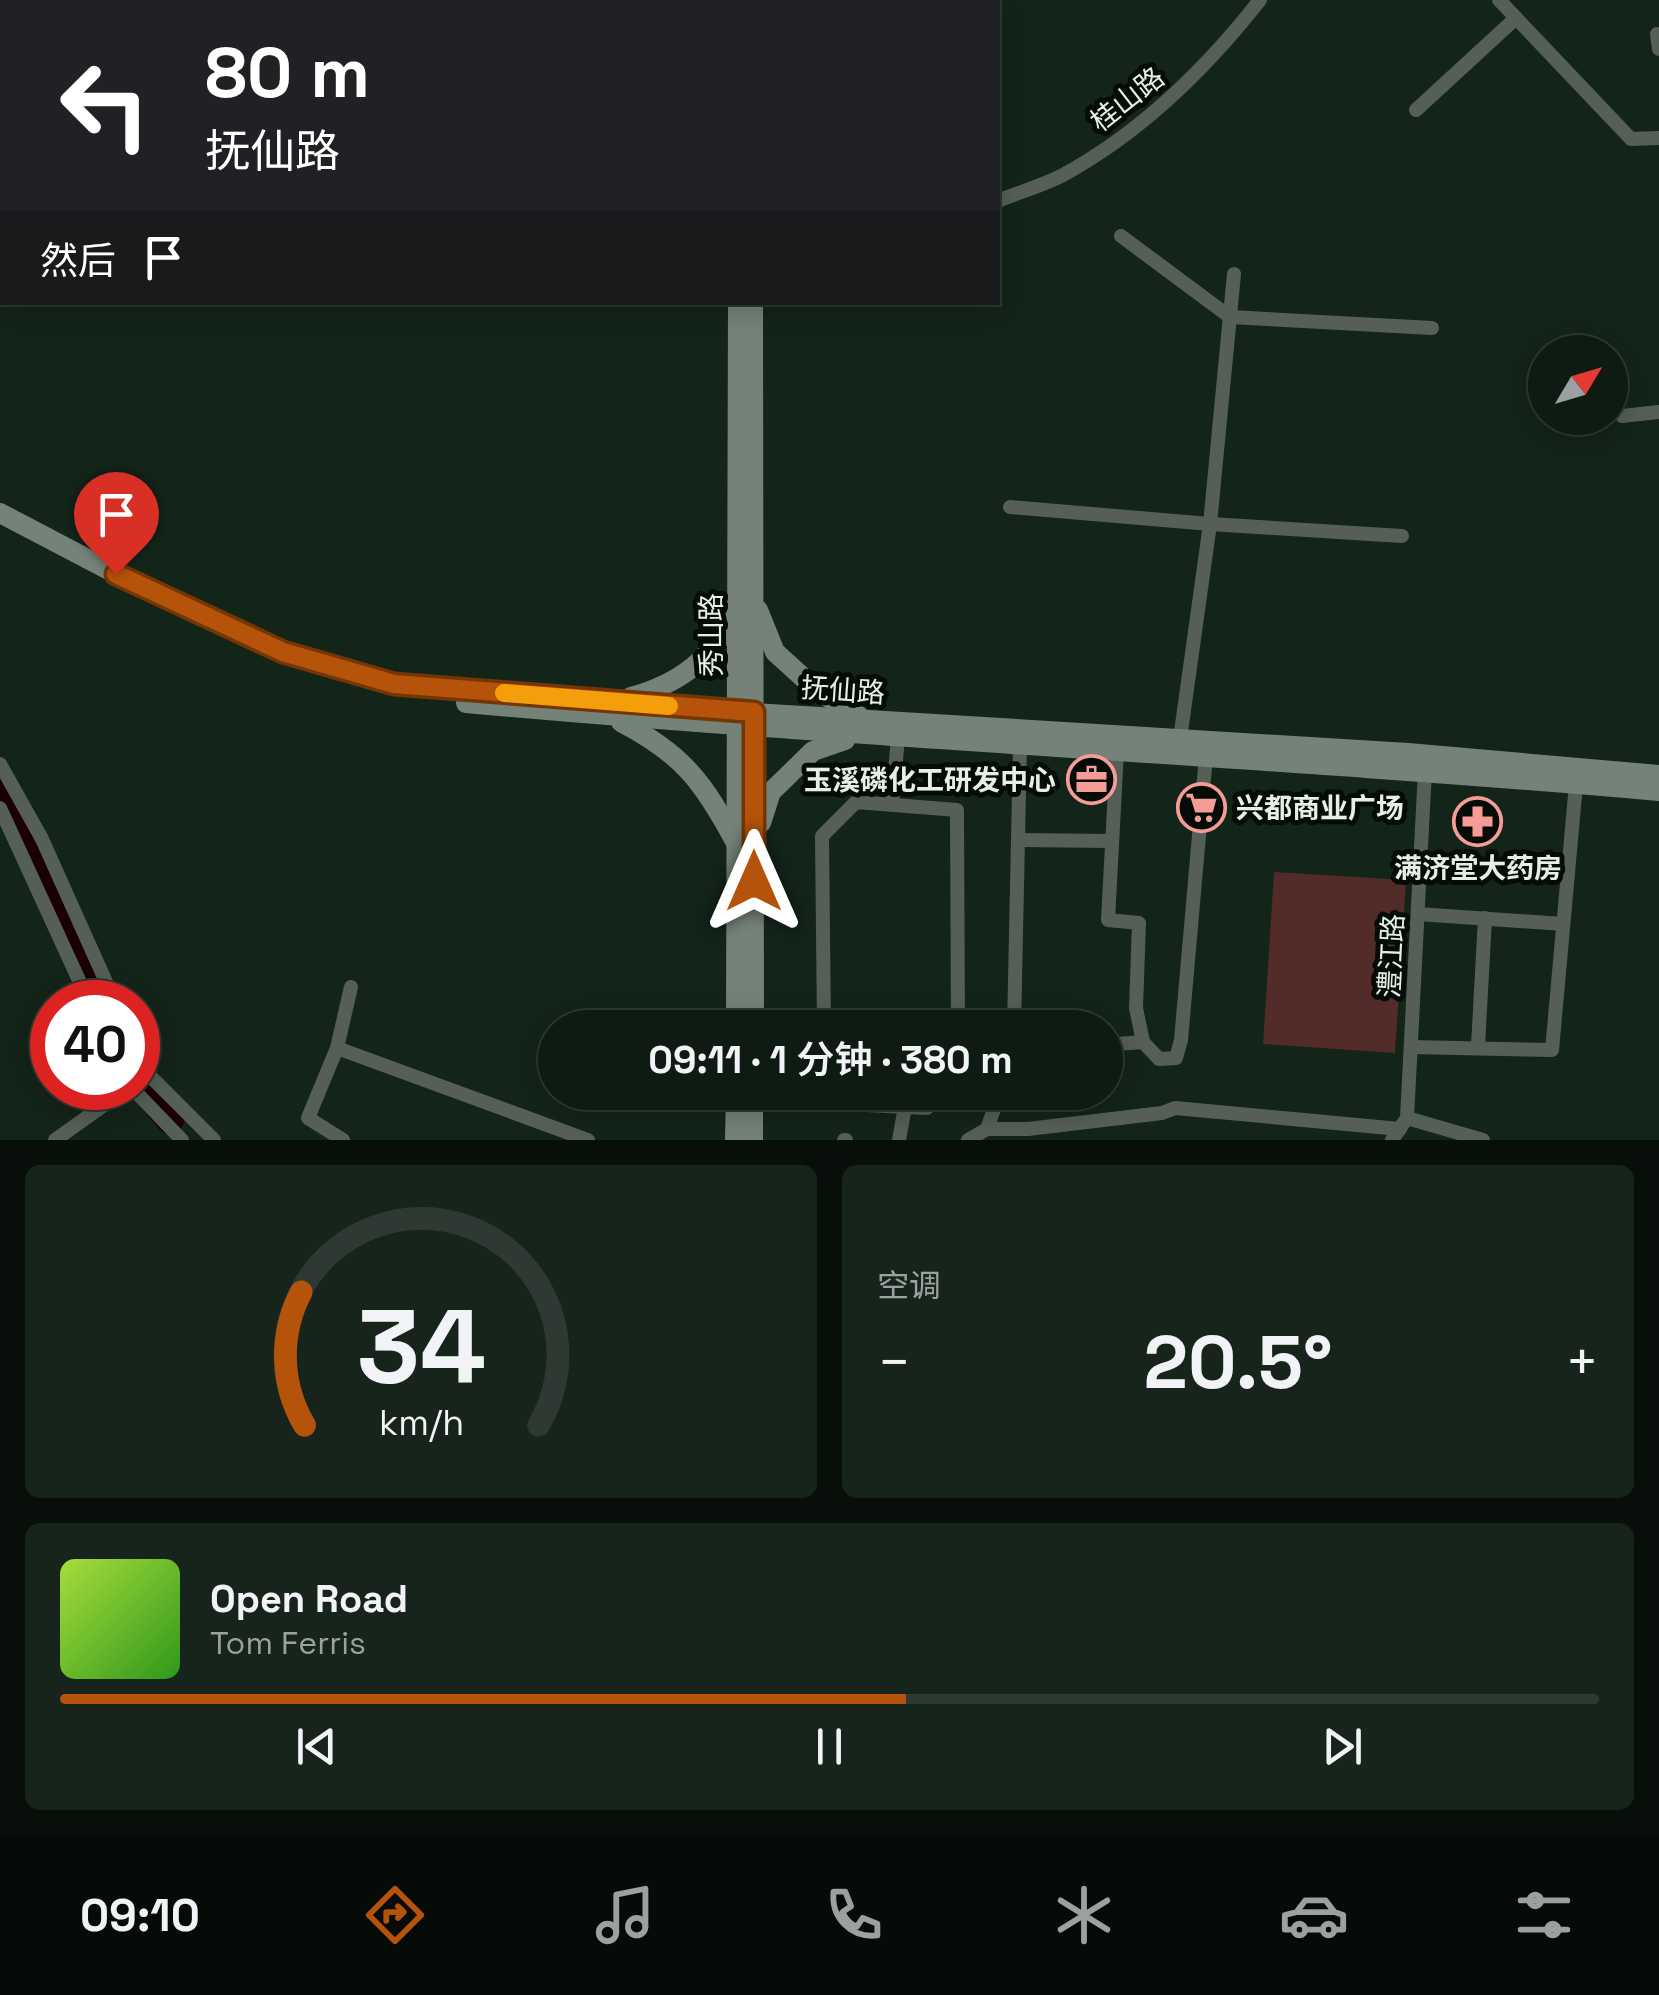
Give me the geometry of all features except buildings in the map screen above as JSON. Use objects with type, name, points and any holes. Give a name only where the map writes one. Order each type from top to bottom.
[{"type":"main road","name":"秀山路","points":[[738,305],[746,606]]},
{"type":"main road","name":"秀山路","points":[[753,305],[746,606],[746,846],[753,1010]]},
{"type":"main road","name":"抚仙路","points":[[0,514],[283,652],[394,684],[612,709]]},
{"type":"main road","name":"抚仙路","points":[[0,528],[139,600],[278,665],[392,697],[862,728],[1180,738],[1659,775]]},
{"type":"main road","points":[[612,709],[664,688],[711,653],[746,606],[775,652],[862,728],[813,751],[770,792],[746,846]]},
{"type":"main road","points":[[612,709],[661,742],[709,793],[746,846]]},
{"type":"main road","name":"抚仙路","points":[[862,728],[898,738],[1425,770],[1659,791]]},
{"type":"main road","name":"秀山路","points":[[737,1010],[746,846]]},
{"type":"main road","points":[[735,1140],[736,1110]]},
{"type":"main road","points":[[753,1110],[753,1140]]},
{"type":"street","name":"桂山路","points":[[1000,200],[1060,176],[1114,144],[1172,98],[1230,40],[1260,0]]},
{"type":"street","points":[[1499,0],[1631,139],[1659,138]]},
{"type":"street","points":[[1416,110],[1516,18]]},
{"type":"street","points":[[1120,236],[1230,317],[1432,328]]},
{"type":"street","points":[[1180,738],[1210,524],[1234,274]]},
{"type":"street","points":[[1628,415],[1659,412]]},
{"type":"street","points":[[1010,507],[1402,536]]},
{"type":"street","points":[[892,804],[898,738]]},
{"type":"street","points":[[1014,1010],[1020,745]]},
{"type":"street","points":[[1117,751],[1108,920],[1139,923],[1136,1008],[1143,1042],[1159,1059],[1176,1058],[1182,1022],[1206,756]]},
{"type":"street","points":[[0,764],[42,838],[105,980]]},
{"type":"street","name":"澧江路","points":[[1400,1129],[1411,1047],[1425,770]]},
{"type":"street","points":[[1411,1047],[1552,1050],[1576,784]]},
{"type":"street","points":[[824,1010],[822,836],[856,802],[958,810],[958,1010]]},
{"type":"street","points":[[0,808],[80,980]]},
{"type":"street","points":[[1018,840],[1112,841]]},
{"type":"street","points":[[1418,914],[1563,924]]},
{"type":"street","points":[[1478,1046],[1485,918]]},
{"type":"street","points":[[343,1140],[308,1118],[337,1048],[352,987]]},
{"type":"street","points":[[1123,1044],[1143,1042]]},
{"type":"street","points":[[337,1048],[588,1140]]},
{"type":"street","points":[[160,1086],[214,1140]]},
{"type":"street","points":[[968,1140],[987,1129],[1028,1129],[1162,1113],[1175,1108],[1483,1140]]},
{"type":"street","points":[[55,1140],[98,1110]]},
{"type":"street","points":[[152,1110],[182,1140]]},
{"type":"street","points":[[898,1140],[904,1110]]},
{"type":"street","points":[[987,1129],[994,1110]]},
{"type":"shaded area","points":[[1274,872],[1406,880],[1395,1053],[1263,1044]]},
{"type":"waterway","points":[[0,785],[88,980]]},
{"type":"waterway","points":[[160,1108],[170,1120]]},
{"type":"slow traffic","points":[[504,693],[669,706]]},
{"type":"place","name":"玉溪磷化工研发中心","points":[[1091,780]]},
{"type":"place","name":"兴都商业广场","points":[[1201,808]]},
{"type":"place","name":"满济堂大药房","points":[[1478,821]]},
{"type":"route","points":[[116,574],[283,652],[394,684],[754,712],[754,881]]}]
